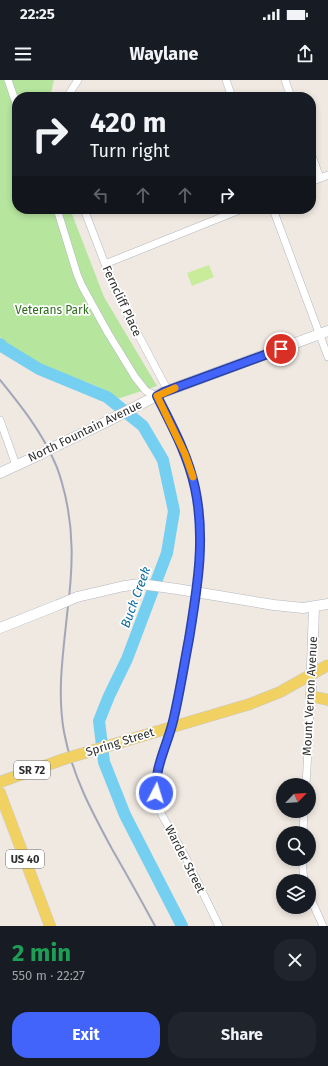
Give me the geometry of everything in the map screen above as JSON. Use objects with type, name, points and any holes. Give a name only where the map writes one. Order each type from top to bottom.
[{"type":"main road","name":"North Fountain Avenue","points":[[0,473],[168,391],[324,333]]},
{"type":"main road","points":[[0,628],[77,597],[141,584],[274,605],[303,608],[328,604]]},
{"type":"main road","name":"Mount Vernon Avenue","points":[[311,696],[314,607]]},
{"type":"main road","name":"Spring Street","points":[[0,782],[64,759],[250,704],[280,692],[328,665]]},
{"type":"main road","points":[[311,696],[328,700]]},
{"type":"main road","name":"US 40","points":[[0,793],[50,926]]},
{"type":"street","points":[[8,80],[12,92]]},
{"type":"street","points":[[71,92],[78,80]]},
{"type":"street","points":[[226,80],[230,92]]},
{"type":"street","points":[[285,80],[289,92]]},
{"type":"street","points":[[316,167],[320,178]]},
{"type":"street","points":[[316,180],[328,175]]},
{"type":"street","points":[[59,214],[77,274],[91,304],[135,377],[146,391],[157,396]]},
{"type":"street","name":"Ferncliff Place","points":[[86,214],[111,280],[123,306],[168,391]]},
{"type":"street","points":[[105,264],[230,214]]},
{"type":"street","points":[[275,214],[324,333],[328,357]]},
{"type":"street","name":"Warder Street","points":[[157,396],[185,454],[195,488],[198,503],[200,551],[197,592],[174,717],[157,774],[156,793],[162,815],[185,856],[219,926]]},
{"type":"street","points":[[0,420],[16,465]]},
{"type":"street","name":"Mount Vernon Avenue","points":[[306,778],[311,696]]},
{"type":"street","points":[[316,910],[323,926]]},
{"type":"green space","name":"Veterans Park","points":[[0,80],[54,80],[51,92],[12,92],[12,214],[72,214],[104,297],[157,386],[117,399],[99,387],[60,372],[21,354],[0,337]]},
{"type":"green space","points":[[209,265],[214,277],[192,286],[187,273]]},
{"type":"waterway","name":"Buck Creek","points":[[0,344],[39,369],[107,397],[143,426],[163,460],[174,511],[167,553],[127,659],[99,721],[104,762],[125,815],[182,926]]},
{"type":"railway","points":[[0,380],[44,441],[58,470],[66,500],[72,549],[71,581],[62,659],[61,702],[64,732],[72,763],[90,807],[155,926]]},
{"type":"slow traffic","points":[[175,388],[157,396],[173,426],[193,477]]},
{"type":"route","points":[[156,793],[155,786],[157,774],[174,717],[186,659],[197,592],[200,551],[200,527],[195,488],[185,454],[173,426],[157,396],[164,392],[281,349]]}]
